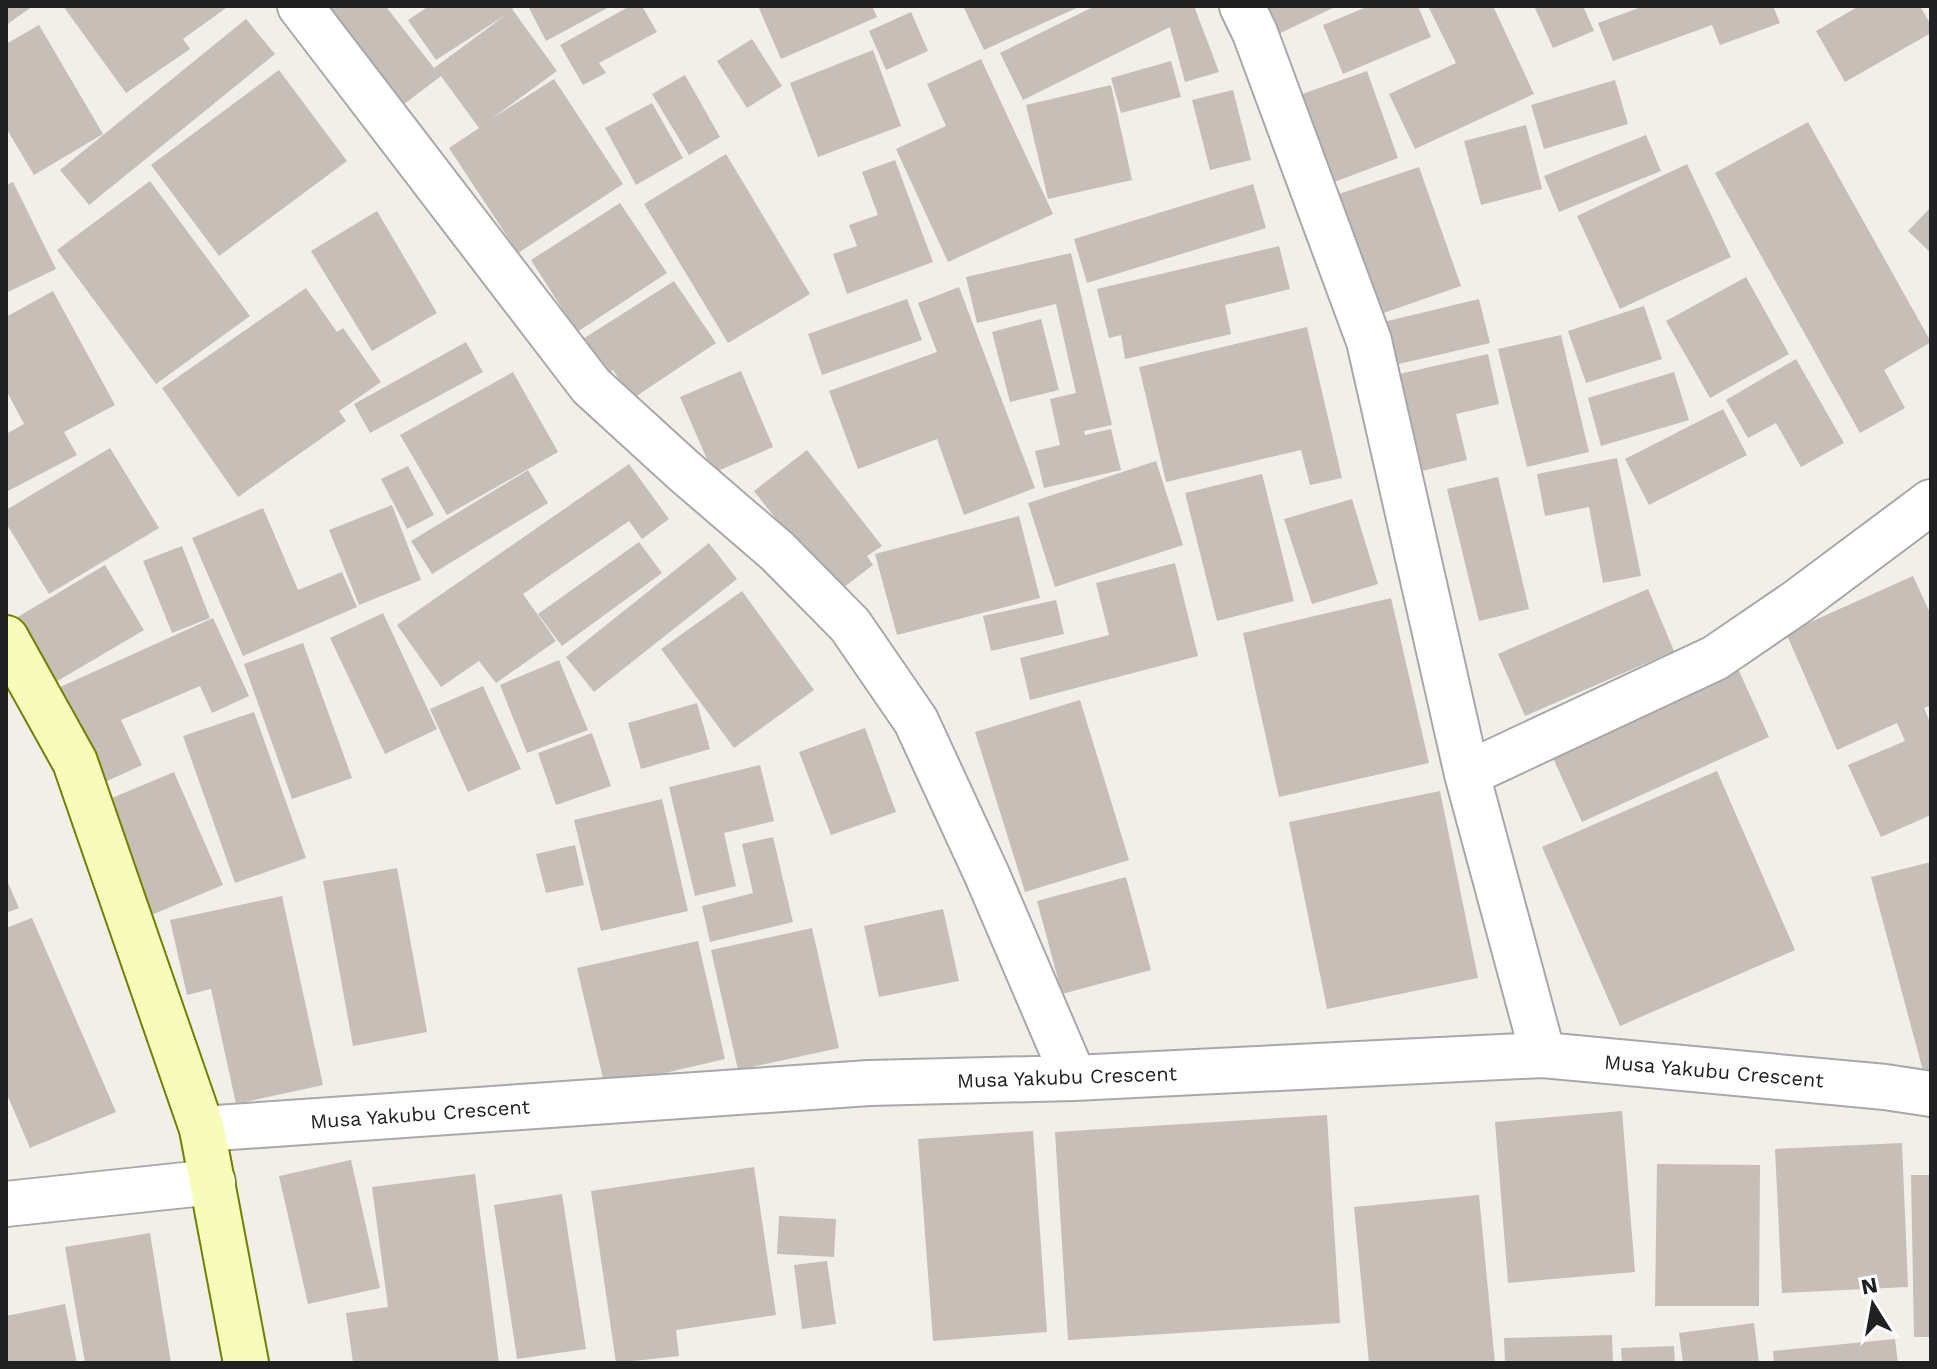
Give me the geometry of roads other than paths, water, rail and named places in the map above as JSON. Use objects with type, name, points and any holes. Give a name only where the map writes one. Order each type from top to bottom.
[{"type":"street","points":[[300,6],[591,386],[777,551],[850,625],[916,721],[987,875],[1074,1078]]},
{"type":"street","points":[[1242,6],[1369,341],[1467,774],[1543,1055]]},
{"type":"street","points":[[1467,774],[1715,658],[1797,602],[1931,502]]},
{"type":"street","points":[[6,638],[75,762],[202,1129],[246,1363]]},
{"type":"street","name":"Musa Yakubu Crescent","points":[[202,1129],[869,1083],[1074,1078],[1543,1055],[1931,1094]]},
{"type":"street","points":[[6,1204],[213,1182]]}]
